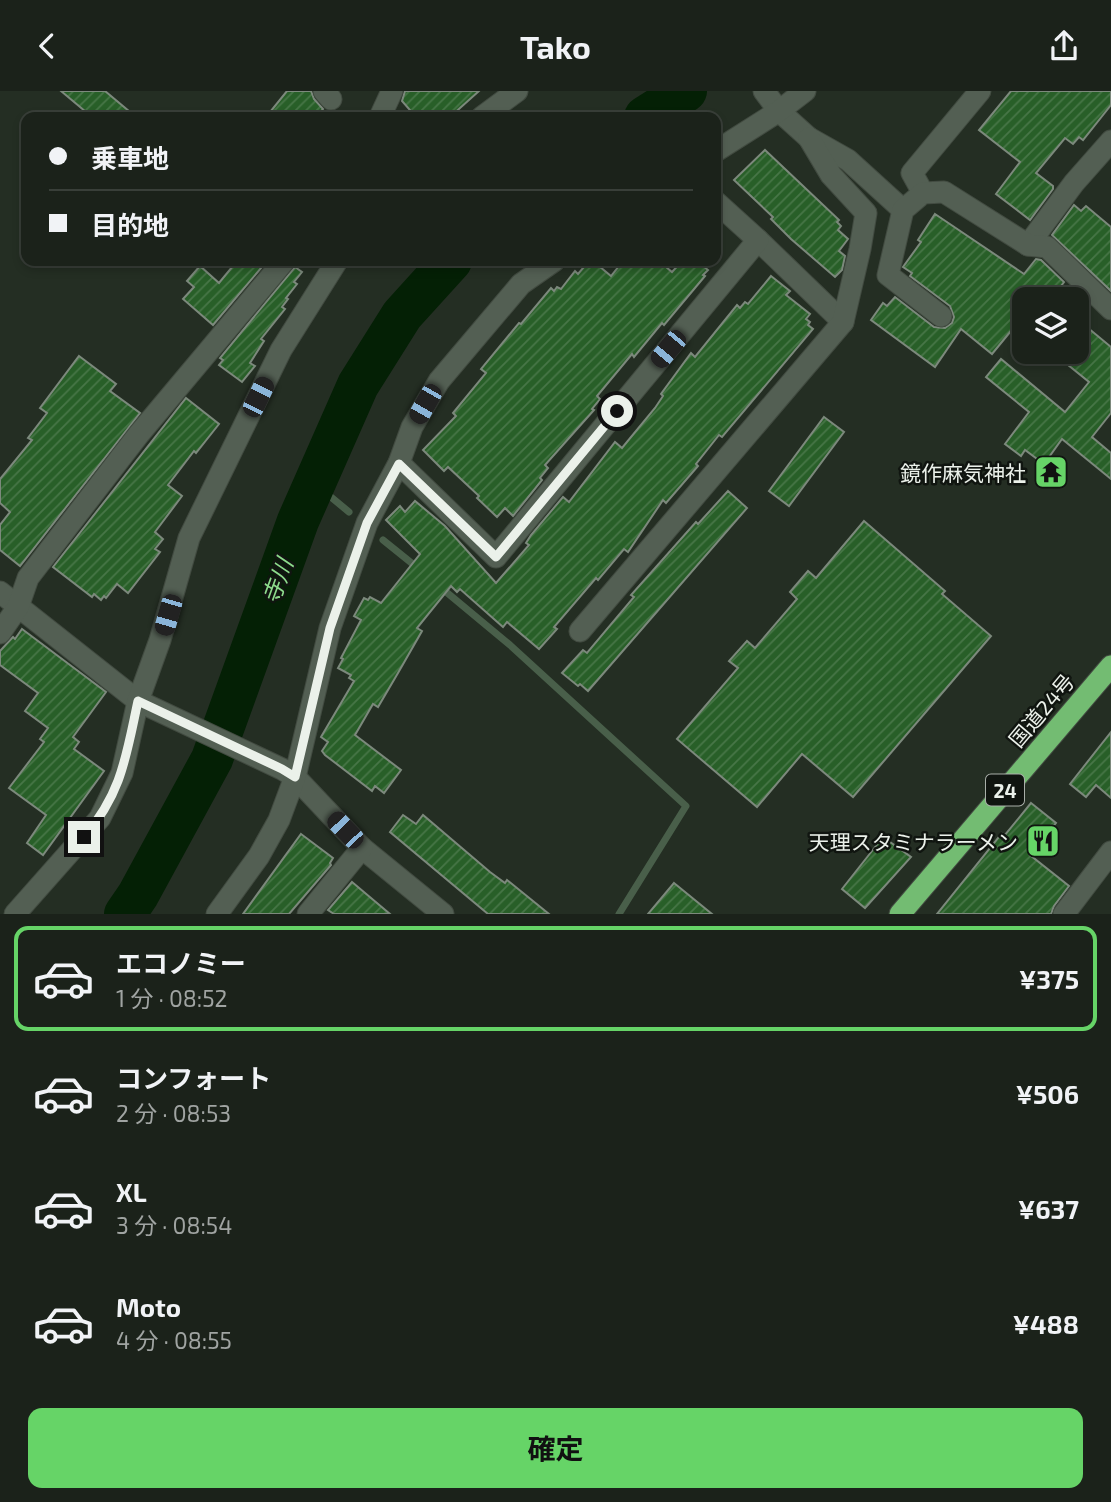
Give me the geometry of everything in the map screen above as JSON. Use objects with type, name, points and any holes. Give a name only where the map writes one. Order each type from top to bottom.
[{"type":"highway","name":"国道24号","points":[[900,914],[1111,666]]},
{"type":"street","points":[[382,112],[392,91]]},
{"type":"street","points":[[489,112],[517,91]]},
{"type":"street","points":[[721,147],[772,101],[805,91]]},
{"type":"street","points":[[923,193],[912,173],[980,91]]},
{"type":"street","points":[[579,631],[843,322],[866,213],[831,175],[809,138],[772,101]]},
{"type":"street","points":[[809,138],[848,160],[903,210]]},
{"type":"street","points":[[1028,245],[1074,183],[1111,141]]},
{"type":"street","points":[[941,316],[888,275],[903,210],[923,193],[944,192],[1028,245],[1048,247],[1111,309]]},
{"type":"street","points":[[721,207],[843,322]]},
{"type":"street","points":[[399,464],[496,557],[758,240]]},
{"type":"street","points":[[0,633],[18,607],[28,578],[36,567],[139,434],[280,266]]},
{"type":"street","points":[[15,914],[100,818],[122,773],[144,704],[189,538],[281,350],[334,266]]},
{"type":"street","points":[[217,914],[259,856],[279,820],[289,773],[330,628],[367,523],[399,464],[412,427],[439,381],[521,284],[547,266]]},
{"type":"street","points":[[0,592],[144,704],[289,773],[362,848],[439,912]]},
{"type":"street","points":[[308,914],[362,848]]},
{"type":"street","points":[[1064,914],[1111,852]]},
{"type":"building","points":[[61,91],[105,91],[130,112],[86,112]]},
{"type":"building","points":[[287,91],[311,91],[323,109],[320,112],[270,112]]},
{"type":"building","points":[[405,91],[479,91],[456,112],[412,112],[402,101]]},
{"type":"building","points":[[1011,91],[1111,91],[1111,105],[1083,140],[1079,137],[1073,144],[1065,138],[1036,173],[1053,186],[1053,189],[1030,220],[996,194],[1020,162],[979,130]]},
{"type":"building","points":[[765,150],[839,220],[837,222],[841,226],[838,230],[848,239],[839,251],[845,256],[842,270],[835,277],[791,239],[771,219],[773,217],[734,180]]},
{"type":"building","points":[[1074,205],[1081,211],[1086,206],[1111,227],[1111,291],[1052,235]]},
{"type":"building","points":[[935,214],[1024,274],[1036,259],[1041,260],[1064,282],[1060,287],[1012,287],[1012,330],[992,354],[961,329],[935,367],[871,320],[883,303],[887,306],[895,297],[934,327],[945,328],[952,323],[954,317],[950,306],[910,276],[912,273],[903,267],[921,242],[918,240]]},
{"type":"building","points":[[200,266],[219,283],[233,266],[263,266],[213,325],[183,299],[194,287],[187,281]]},
{"type":"building","points":[[585,266],[599,266],[611,276],[619,266],[665,266],[672,272],[677,266],[703,266],[708,270],[664,325],[662,323],[634,357],[632,354],[597,396],[600,399],[592,409],[594,410],[545,465],[548,468],[540,478],[542,480],[513,516],[505,508],[497,517],[448,467],[444,471],[423,450],[456,416],[453,413],[486,373],[481,369],[519,323],[521,324],[551,288],[554,291],[557,287],[561,289],[575,271],[578,274]]},
{"type":"building","points":[[295,267],[302,272],[294,282],[297,284],[286,298],[288,299],[282,307],[285,309],[261,339],[264,341],[250,363],[255,366],[242,382],[219,365],[223,360],[220,358]]},
{"type":"building","points":[[771,276],[790,291],[786,295],[810,314],[806,319],[813,329],[722,437],[719,435],[696,464],[698,466],[666,503],[663,500],[628,552],[624,549],[598,580],[596,578],[539,649],[507,622],[503,627],[460,589],[457,592],[451,586],[417,628],[422,631],[398,673],[378,707],[373,704],[355,735],[401,770],[384,793],[375,786],[372,791],[325,755],[322,751],[328,742],[321,737],[354,681],[349,678],[351,675],[338,668],[361,620],[354,616],[364,598],[368,600],[370,597],[381,603],[420,554],[386,520],[400,506],[405,512],[415,501],[445,526],[496,583],[529,545],[526,543],[531,535],[563,497],[569,502],[615,442],[622,448],[655,408],[663,396],[661,394],[691,353],[695,357],[737,305],[740,308],[745,302],[748,304]]},
{"type":"building","points":[[1089,329],[1111,347],[1111,413],[1092,437],[1111,453],[1111,479],[1062,439],[1044,464],[1025,450],[1021,456],[1005,444],[1029,412],[986,377],[1001,359],[1065,412],[1089,382],[1067,364],[1089,364]]},
{"type":"building","points":[[79,356],[116,384],[110,391],[140,413],[20,566],[0,550],[0,525],[10,512],[0,503],[0,479],[32,440],[28,438],[47,413],[40,408]]},
{"type":"building","points":[[186,398],[219,424],[168,485],[182,496],[155,532],[163,539],[155,549],[160,552],[128,593],[117,584],[106,598],[104,596],[101,600],[94,594],[92,597],[53,567]]},
{"type":"building","points":[[824,417],[844,432],[789,506],[769,491]]},
{"type":"building","points":[[728,491],[747,508],[588,691],[562,673],[583,650],[587,653],[634,597],[631,595],[696,522],[698,524]]},
{"type":"building","points":[[864,521],[945,591],[942,594],[991,636],[853,797],[802,754],[757,807],[677,739],[738,668],[729,661],[747,641],[755,648],[797,599],[790,592],[808,571],[816,578]]},
{"type":"building","points":[[22,629],[106,692],[73,737],[79,742],[74,749],[104,771],[43,855],[27,843],[46,815],[9,788],[44,742],[40,739],[48,728],[25,711],[38,693],[0,665],[0,651],[13,637],[15,639]]},
{"type":"building","points":[[1111,732],[1111,798],[1096,785],[1086,797],[1070,784]]},
{"type":"building","points":[[1031,803],[1056,823],[1030,855],[1069,886],[1051,914],[937,914],[1002,833],[1005,835]]},
{"type":"building","points":[[403,815],[416,824],[423,815],[490,872],[505,883],[507,880],[549,914],[488,914],[390,832]]},
{"type":"building","points":[[301,834],[333,858],[331,865],[289,914],[243,914]]},
{"type":"building","points":[[883,837],[911,857],[865,908],[842,889]]},
{"type":"building","points":[[352,882],[390,914],[334,914],[328,910]]},
{"type":"building","points":[[674,883],[712,914],[648,914]]},
{"type":"waterway","name":"寺川","points":[[653,112],[686,91]]},
{"type":"waterway","name":"寺川","points":[[125,914],[212,759],[298,521],[358,385],[402,315],[446,266]]},
{"type":"waterway","points":[[314,483],[349,512]]},
{"type":"waterway","points":[[383,540],[419,569]]},
{"type":"waterway","points":[[439,586],[510,645],[686,806],[619,914]]},
{"type":"place","name":"鏡作麻気神社","points":[[1051,472]]},
{"type":"place","name":"天理スタミナラーメン","points":[[1043,841]]},
{"type":"route","points":[[84,837],[100,818],[122,773],[138,701],[295,777],[330,628],[367,523],[399,464],[496,557],[617,411]]}]
